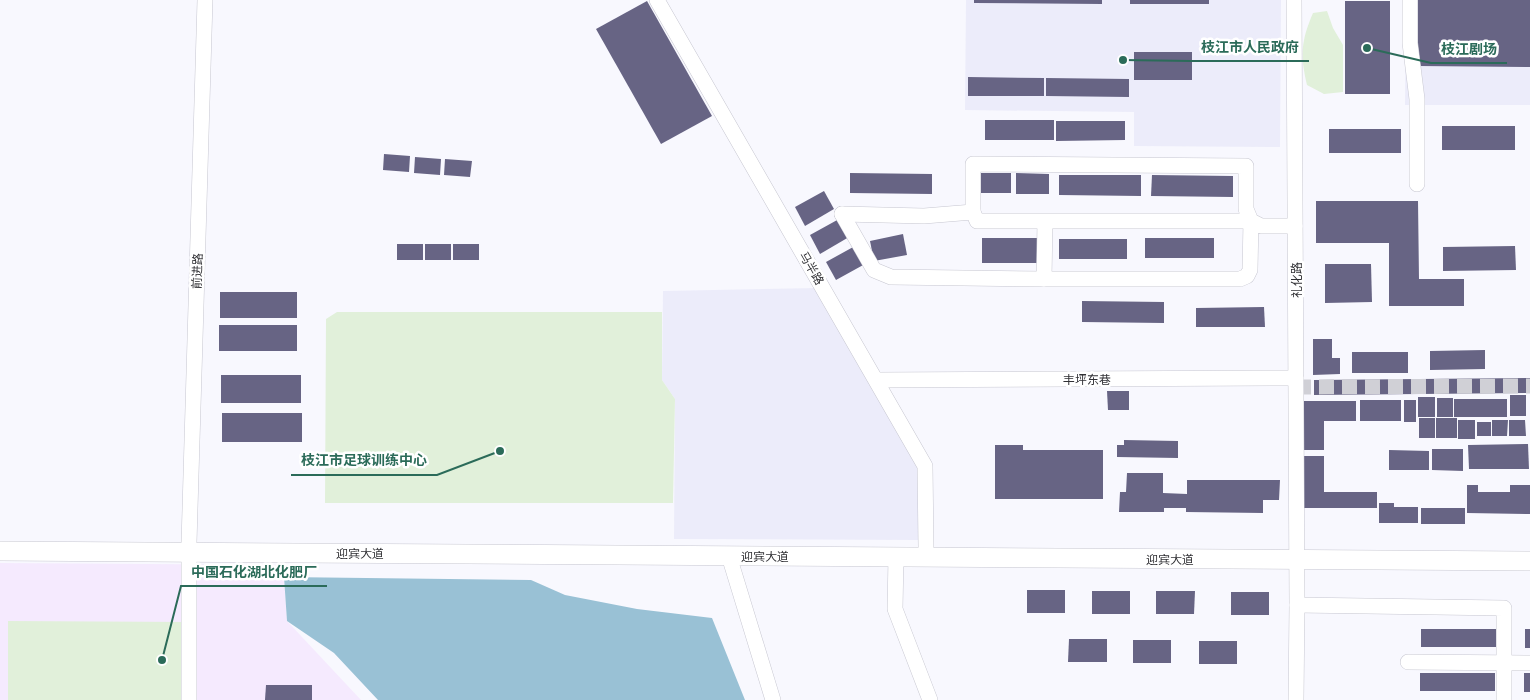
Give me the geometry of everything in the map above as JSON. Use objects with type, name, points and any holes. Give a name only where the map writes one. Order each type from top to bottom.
[{"type":"main road","name":"迎宾大道","points":[[0,542],[189,548],[896,557],[1297,555],[1530,551]]},
{"type":"main road","name":"迎宾大道","points":[[0,551],[189,548],[926,547],[1530,561]]},
{"type":"street","name":"前进路","points":[[189,700],[189,548],[205,0]]},
{"type":"street","name":"马半路","points":[[657,0],[925,466],[926,547]]},
{"type":"street","name":"礼化路","points":[[1294,0],[1296,700]]},
{"type":"street","points":[[1410,0],[1410,43],[1417,99],[1418,184]]},
{"type":"street","points":[[973,212],[924,216],[842,214],[874,270],[891,277],[1240,279],[1247,276],[1250,270],[1250,221],[1246,209],[1246,166],[973,164],[973,212],[977,221],[1250,221],[1262,226],[1295,226]]},
{"type":"street","points":[[1044,279],[1045,221]]},
{"type":"street","name":"丰坪东巷","points":[[877,380],[1296,378]]},
{"type":"street","points":[[730,556],[773,700]]},
{"type":"street","points":[[896,557],[895,610],[930,700]]},
{"type":"street","points":[[1297,605],[1504,608],[1504,700]]},
{"type":"street","points":[[1408,662],[1530,663]]},
{"type":"shaded area","points":[[966,0],[1281,0],[1280,147],[1134,146],[1134,112],[965,110]]},
{"type":"shaded area","points":[[1406,0],[1530,0],[1530,105],[1405,105]]},
{"type":"shaded area","points":[[818,288],[919,469],[919,540],[674,539],[675,399],[662,380],[663,291]]},
{"type":"shaded area","points":[[0,563],[283,565],[287,621],[361,700],[0,700]]},
{"type":"green space","points":[[1327,11],[1333,28],[1343,45],[1343,92],[1324,94],[1307,85],[1303,65],[1303,48],[1306,32],[1313,13]]},
{"type":"green space","points":[[337,312],[662,312],[662,380],[675,399],[673,503],[325,503],[326,319]]},
{"type":"green space","points":[[8,621],[189,622],[189,700],[8,700]]},
{"type":"water","points":[[284,577],[531,580],[565,595],[637,609],[712,618],[745,700],[378,700],[334,653],[287,621]]},
{"type":"building","points":[[974,0],[1102,0],[1102,4],[974,3]]},
{"type":"building","points":[[1130,0],[1209,0],[1209,4],[1130,4]]},
{"type":"building","points":[[1418,0],[1530,0],[1530,67],[1418,66]]},
{"type":"building","points":[[647,1],[712,116],[661,144],[596,29]]},
{"type":"building","points":[[1345,1],[1390,1],[1390,94],[1345,94]]},
{"type":"building","points":[[1134,52],[1192,52],[1192,80],[1134,80]]},
{"type":"building","points":[[968,77],[1044,78],[1044,96],[968,96]]},
{"type":"building","points":[[1046,78],[1129,79],[1129,97],[1046,96]]},
{"type":"building","points":[[985,120],[1054,120],[1054,140],[985,140]]},
{"type":"building","points":[[1056,121],[1125,121],[1125,140],[1056,141]]},
{"type":"building","points":[[1442,126],[1515,126],[1515,150],[1442,150]]},
{"type":"building","points":[[1329,129],[1401,129],[1401,153],[1329,153]]},
{"type":"building","points":[[384,154],[410,156],[409,172],[383,170]]},
{"type":"building","points":[[415,157],[441,159],[440,175],[414,173]]},
{"type":"building","points":[[445,159],[472,161],[470,177],[444,175]]},
{"type":"building","points":[[850,173],[932,174],[932,194],[850,193]]},
{"type":"building","points":[[978,173],[1011,173],[1011,193],[978,193]]},
{"type":"building","points":[[1016,173],[1049,174],[1049,194],[1016,194]]},
{"type":"building","points":[[1059,175],[1141,175],[1141,196],[1059,195]]},
{"type":"building","points":[[1152,175],[1233,176],[1233,197],[1151,196]]},
{"type":"building","points":[[824,191],[834,209],[805,226],[795,207]]},
{"type":"building","points":[[1316,201],[1418,201],[1419,279],[1464,279],[1464,306],[1389,306],[1389,243],[1316,243]]},
{"type":"building","points":[[839,219],[849,237],[820,254],[810,235]]},
{"type":"building","points":[[903,234],[907,255],[874,261],[870,241]]},
{"type":"building","points":[[982,238],[1038,238],[1038,263],[982,263]]},
{"type":"building","points":[[1145,238],[1214,238],[1214,258],[1145,258]]},
{"type":"building","points":[[1059,239],[1127,239],[1127,259],[1059,259]]},
{"type":"building","points":[[397,244],[423,244],[423,260],[397,260]]},
{"type":"building","points":[[425,244],[451,244],[451,260],[425,260]]},
{"type":"building","points":[[453,244],[479,244],[479,260],[453,260]]},
{"type":"building","points":[[855,246],[865,264],[836,280],[826,262]]},
{"type":"building","points":[[1515,246],[1516,270],[1443,271],[1443,247]]},
{"type":"building","points":[[1325,264],[1371,264],[1372,302],[1325,303]]},
{"type":"building","points":[[220,292],[297,292],[297,318],[220,318]]},
{"type":"building","points":[[1082,301],[1164,302],[1164,323],[1082,322]]},
{"type":"building","points":[[1264,307],[1265,327],[1196,327],[1196,308]]},
{"type":"building","points":[[219,325],[297,325],[297,351],[219,351]]},
{"type":"building","points":[[1313,339],[1332,339],[1332,358],[1340,358],[1340,374],[1313,375]]},
{"type":"building","points":[[1485,350],[1485,369],[1430,370],[1430,351]]},
{"type":"building","points":[[1352,352],[1408,352],[1408,373],[1352,373]]},
{"type":"building","points":[[221,375],[301,375],[301,403],[221,403]]},
{"type":"building","points":[[1530,378],[1530,393],[1314,395],[1314,380]]},
{"type":"building","points":[[1107,391],[1129,391],[1129,410],[1108,410]]},
{"type":"building","points":[[1510,395],[1526,395],[1526,416],[1510,416]]},
{"type":"building","points":[[1418,397],[1435,397],[1435,417],[1418,417]]},
{"type":"building","points":[[1437,398],[1453,398],[1453,417],[1437,417]]},
{"type":"building","points":[[1454,399],[1507,399],[1507,417],[1454,417]]},
{"type":"building","points":[[1360,400],[1401,400],[1401,421],[1360,421]]},
{"type":"building","points":[[1404,400],[1416,400],[1416,422],[1404,422]]},
{"type":"building","points":[[1304,401],[1356,401],[1356,421],[1324,421],[1324,450],[1304,450]]},
{"type":"building","points":[[222,413],[302,413],[302,442],[222,442]]},
{"type":"building","points":[[1419,418],[1435,418],[1435,438],[1419,438]]},
{"type":"building","points":[[1436,418],[1457,418],[1457,438],[1436,438]]},
{"type":"building","points":[[1458,420],[1475,420],[1475,439],[1458,439]]},
{"type":"building","points":[[1492,420],[1508,420],[1507,436],[1492,436]]},
{"type":"building","points":[[1509,420],[1525,420],[1526,436],[1509,436]]},
{"type":"building","points":[[1477,422],[1491,422],[1491,436],[1477,436]]},
{"type":"building","points":[[1124,440],[1178,441],[1178,458],[1117,457],[1117,445],[1124,445]]},
{"type":"building","points":[[1528,444],[1529,469],[1469,469],[1468,445]]},
{"type":"building","points":[[995,445],[1023,445],[1023,450],[1103,450],[1103,499],[995,499]]},
{"type":"building","points":[[1432,449],[1463,449],[1463,471],[1432,470]]},
{"type":"building","points":[[1389,450],[1429,451],[1429,470],[1389,470]]},
{"type":"building","points":[[1303,456],[1324,456],[1324,492],[1377,492],[1377,508],[1303,508]]},
{"type":"building","points":[[1127,473],[1163,473],[1163,493],[1187,494],[1187,480],[1280,480],[1279,500],[1263,500],[1263,513],[1186,512],[1186,508],[1164,508],[1164,512],[1119,512],[1120,492],[1126,492]]},
{"type":"building","points":[[1467,485],[1478,485],[1478,492],[1510,492],[1510,485],[1530,485],[1530,514],[1467,513]]},
{"type":"building","points":[[1379,503],[1394,503],[1394,507],[1418,507],[1418,523],[1379,523]]},
{"type":"building","points":[[1421,508],[1465,508],[1465,524],[1421,524]]},
{"type":"building","points":[[1027,590],[1065,590],[1065,613],[1027,613]]},
{"type":"building","points":[[1092,591],[1130,591],[1130,614],[1092,614]]},
{"type":"building","points":[[1156,591],[1195,591],[1194,614],[1156,614]]},
{"type":"building","points":[[1231,592],[1269,592],[1269,615],[1231,615]]},
{"type":"building","points":[[1421,629],[1496,629],[1496,647],[1421,647]]},
{"type":"building","points":[[1525,629],[1530,629],[1530,648],[1525,648]]},
{"type":"building","points":[[1069,639],[1107,639],[1107,662],[1068,662]]},
{"type":"building","points":[[1133,640],[1171,640],[1171,663],[1133,663]]},
{"type":"building","points":[[1199,641],[1237,641],[1237,664],[1199,664]]},
{"type":"building","points":[[1420,673],[1495,673],[1495,691],[1420,691]]},
{"type":"building","points":[[1524,673],[1530,673],[1530,692],[1524,692]]},
{"type":"building","points":[[266,685],[312,685],[312,700],[265,700]]},
{"type":"tunnel","points":[[1296,387],[1530,386]]},
{"type":"place","name":"枝江剧场","points":[[1367,48]]},
{"type":"place","name":"枝江市人民政府","points":[[1123,60]]},
{"type":"place","name":"枝江市足球训练中心","points":[[500,451]]},
{"type":"place","name":"中国石化湖北化肥厂","points":[[162,660]]}]
